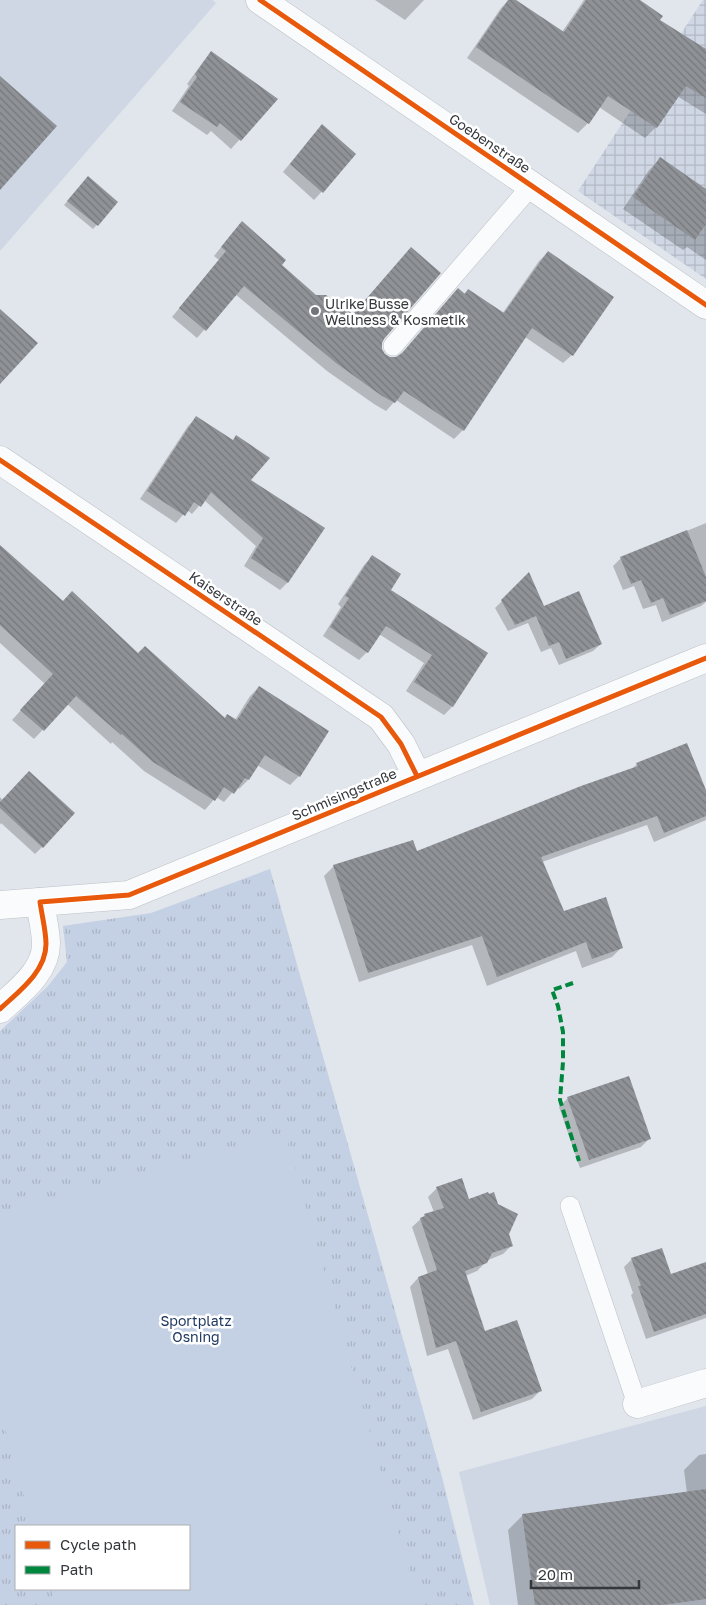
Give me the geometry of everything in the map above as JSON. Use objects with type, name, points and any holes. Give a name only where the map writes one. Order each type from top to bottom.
[{"type":"street","name":"Goebenstraße","points":[[260,0],[706,305]]},
{"type":"street","name":"Kaiserstraße","points":[[0,460],[382,717],[401,744],[416,776]]},
{"type":"street","name":"Schmisingstraße","points":[[0,905],[129,895],[706,658]]},
{"type":"street","points":[[0,1009],[31,979],[42,963],[46,945],[40,902]]},
{"type":"street","points":[[637,1404],[706,1383]]},
{"type":"lane","points":[[393,346],[532,186]]},
{"type":"lane","points":[[570,1206],[637,1404]]},
{"type":"shaded area","points":[[0,0],[212,0],[216,3],[0,251]]},
{"type":"shaded area","points":[[703,0],[706,0],[706,279],[578,191]]},
{"type":"shaded area","points":[[706,1406],[706,1605],[490,1605],[459,1472]]},
{"type":"green space","name":"Sportplatz Osning","points":[[270,869],[442,1477],[474,1605],[0,1605],[0,1031],[48,986],[67,962],[63,926],[151,913]]},
{"type":"green space","name":"Sportplatz Osning","points":[[285,1133],[419,1605],[55,1605],[51,1590],[190,1590],[190,1525],[33,1525],[0,1411],[0,1213]]},
{"type":"building","points":[[508,0],[516,0],[564,32],[586,0],[640,0],[663,16],[660,20],[706,49],[706,98],[686,86],[657,128],[608,96],[589,124],[476,47]]},
{"type":"building","points":[[211,51],[278,99],[241,141],[220,123],[217,127],[180,102],[197,77],[195,74]]},
{"type":"building","points":[[0,76],[57,126],[0,190]]},
{"type":"building","points":[[322,124],[356,154],[323,193],[290,164]]},
{"type":"building","points":[[660,157],[706,189],[706,224],[695,240],[633,197]]},
{"type":"building","points":[[88,176],[118,202],[98,226],[67,201]]},
{"type":"building","points":[[242,221],[286,260],[282,265],[316,295],[326,295],[353,314],[411,247],[441,273],[384,339],[382,349],[390,357],[396,357],[402,353],[458,288],[465,294],[468,289],[504,313],[548,251],[614,297],[573,356],[532,328],[464,431],[404,391],[395,403],[382,396],[336,363],[244,286],[206,331],[179,308],[226,251],[221,247]]},
{"type":"building","points":[[0,309],[38,343],[0,384]]},
{"type":"building","points":[[196,416],[233,440],[236,435],[270,458],[251,480],[325,528],[288,583],[251,558],[263,538],[211,492],[201,507],[194,502],[185,516],[147,491]]},
{"type":"building","points":[[687,530],[706,577],[706,601],[670,615],[663,598],[651,603],[641,580],[631,584],[620,557]]},
{"type":"building","points":[[0,545],[63,601],[72,591],[138,653],[145,646],[225,718],[227,714],[237,720],[259,686],[329,731],[300,777],[265,755],[249,780],[245,778],[234,794],[224,787],[215,801],[153,762],[76,696],[44,731],[20,710],[53,674],[0,625]]},
{"type":"building","points":[[372,555],[401,574],[391,590],[488,653],[453,707],[414,682],[432,655],[386,626],[368,653],[330,627],[349,598],[345,596]]},
{"type":"building","points":[[529,572],[544,606],[579,591],[602,644],[566,659],[559,642],[549,646],[536,616],[515,625],[501,600]]},
{"type":"building","points":[[687,743],[706,790],[706,816],[664,833],[657,816],[541,857],[564,911],[606,897],[623,948],[592,959],[586,942],[497,977],[482,936],[368,973],[333,865],[413,840],[417,851],[581,786],[638,766],[636,763]]},
{"type":"building","points":[[29,771],[75,813],[43,848],[0,808],[0,802]]},
{"type":"building","points":[[629,1076],[651,1139],[589,1160],[567,1097]]},
{"type":"building","points":[[462,1178],[469,1199],[488,1192],[489,1194],[494,1192],[498,1204],[518,1214],[509,1234],[513,1246],[492,1253],[487,1263],[465,1271],[485,1331],[517,1320],[542,1391],[481,1412],[456,1341],[436,1348],[418,1277],[437,1270],[420,1218],[425,1216],[424,1214],[444,1208],[436,1187]]},
{"type":"building","points":[[662,1248],[671,1274],[706,1262],[706,1314],[654,1332],[638,1286],[641,1286],[631,1258]]},
{"type":"building","points":[[706,1489],[706,1599],[663,1605],[535,1605],[522,1514]]},
{"type":"marked path","points":[[573,983],[552,990],[558,1006],[563,1032],[560,1100],[579,1161]]},
{"type":"cycle path","points":[[260,0],[706,305]]},
{"type":"cycle path","points":[[0,460],[381,717],[401,744],[417,776]]},
{"type":"cycle path","points":[[0,1009],[30,981],[45,954],[45,929],[40,902],[129,895],[706,658]]},
{"type":"place","name":"Ulrike Busse Wellness & Kosmetik","points":[[315,311]]}]
